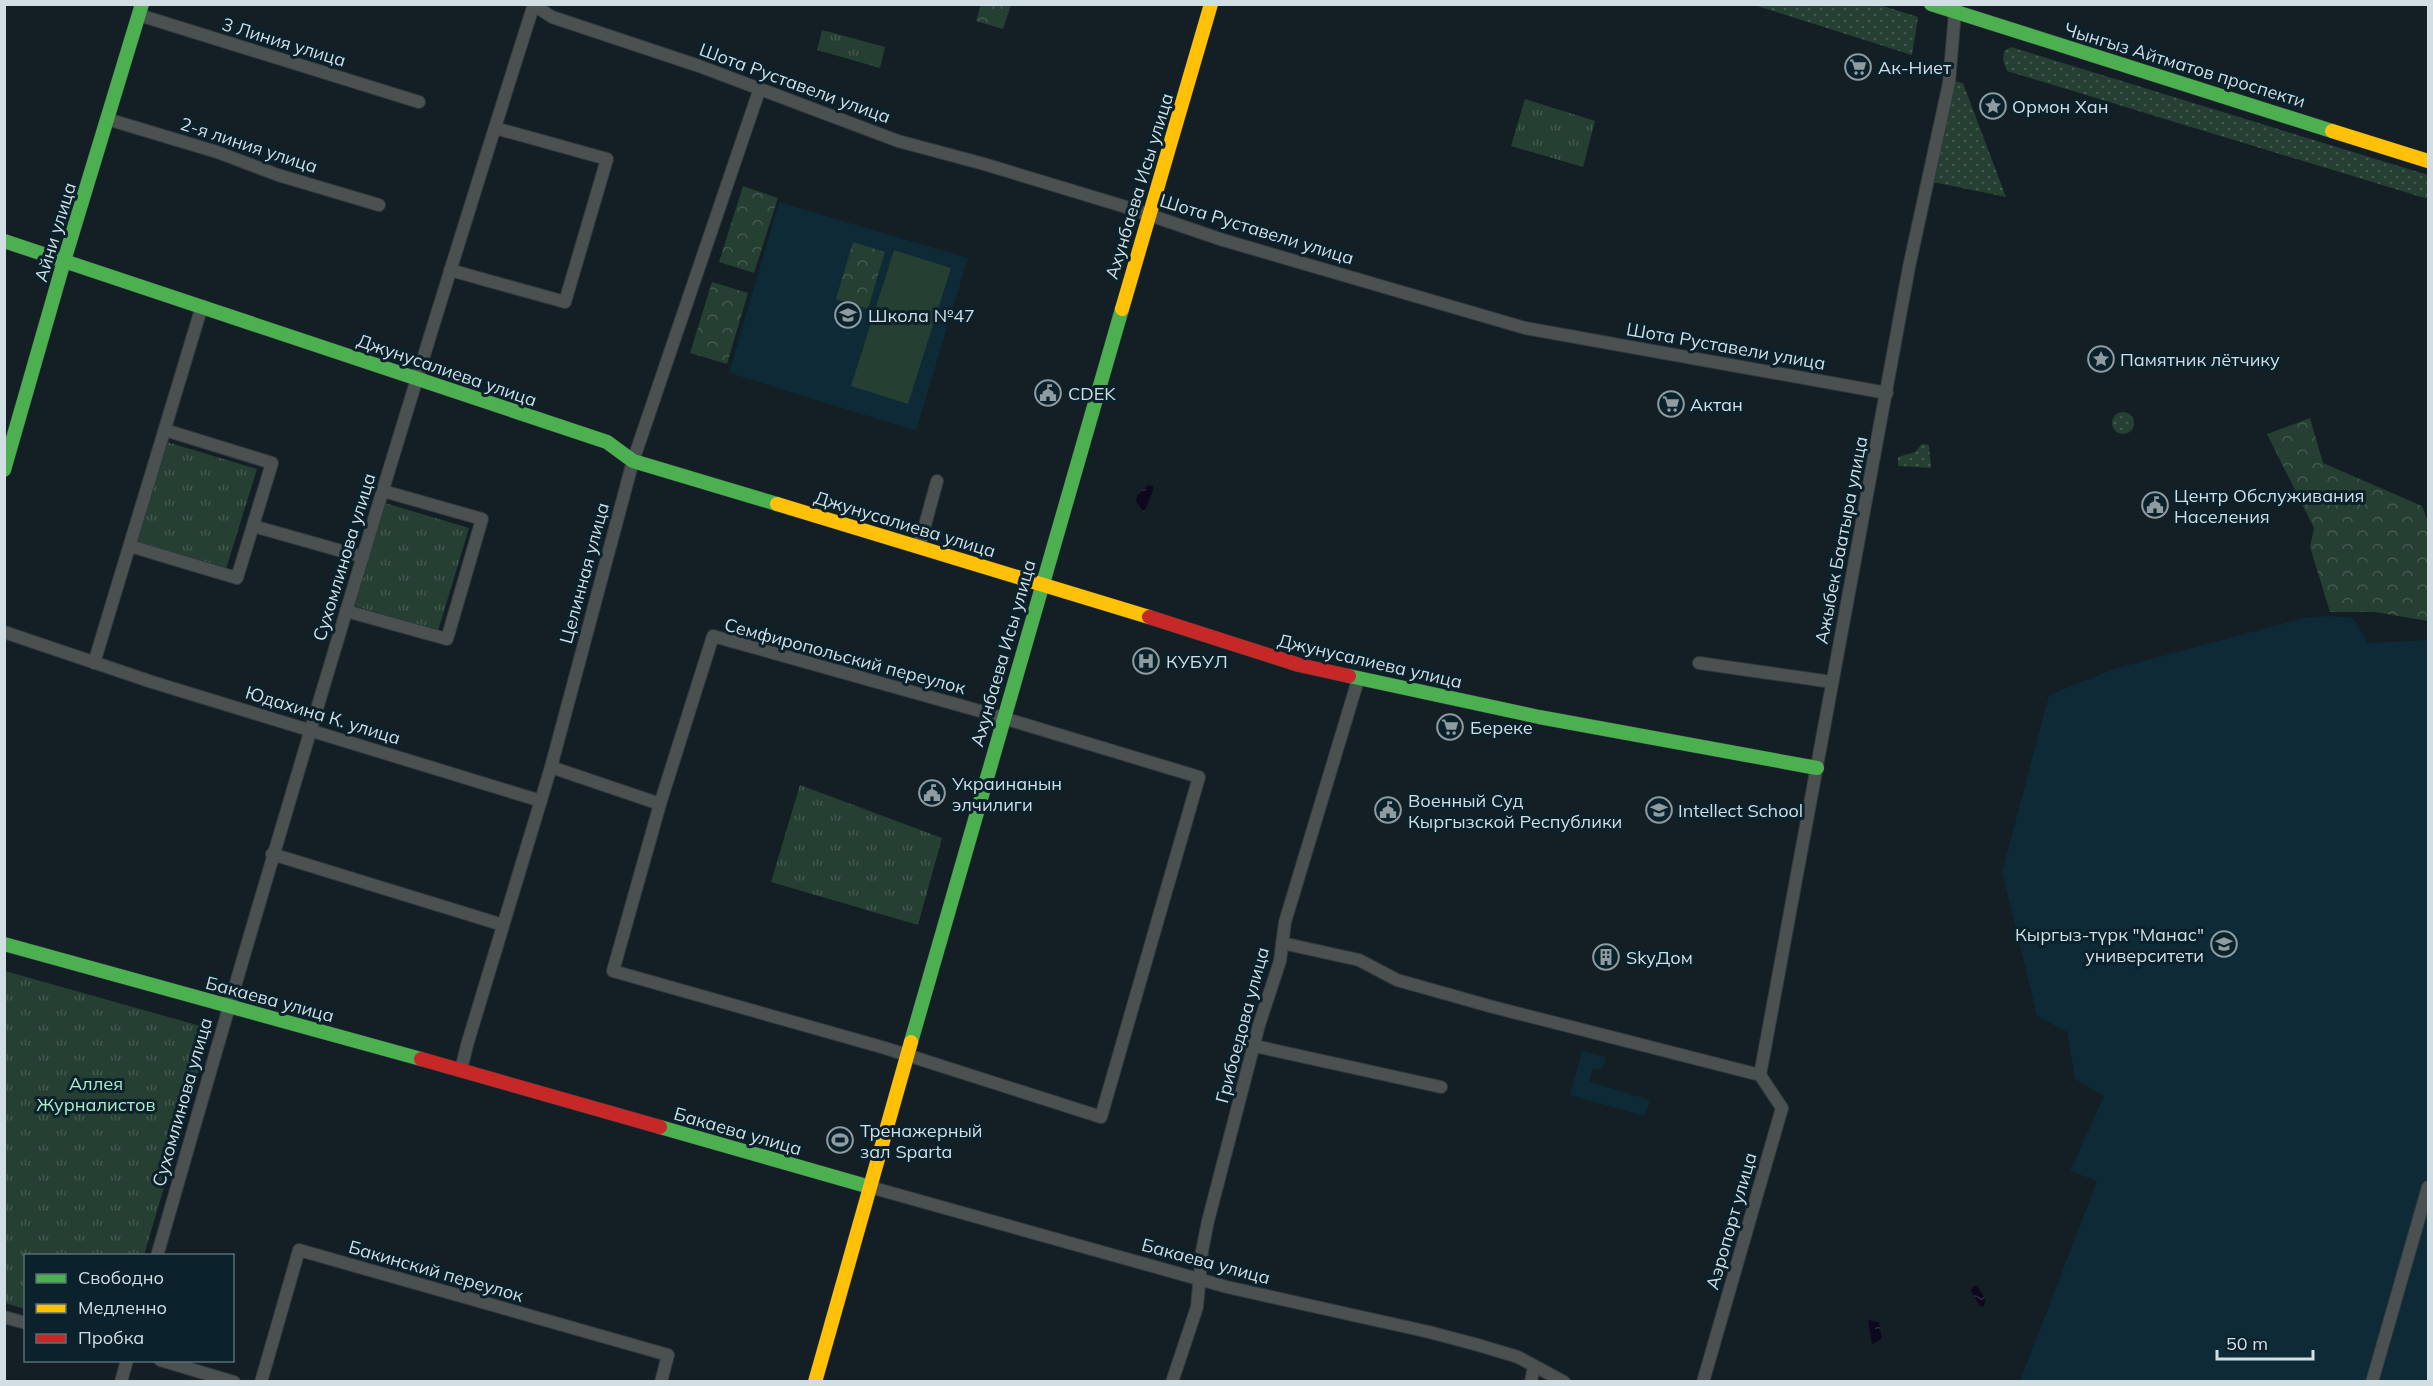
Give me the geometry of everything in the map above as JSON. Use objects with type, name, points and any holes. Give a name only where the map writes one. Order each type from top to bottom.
[{"type":"main road","name":"Ахунбаева Исы улица","points":[[815,1382],[1041,584],[1211,4]]},
{"type":"main road","name":"Чынгыз Айтматов проспекти","points":[[1930,4],[2428,161]]},
{"type":"main road","name":"Айни улица","points":[[4,470],[64,261],[141,10]]},
{"type":"main road","name":"Джунусалиева улица","points":[[4,241],[607,442],[633,462],[1041,584],[1299,666],[1539,717],[1817,768]]},
{"type":"main road","name":"Бакаева улица","points":[[4,944],[461,1070],[870,1187]]},
{"type":"street","name":"Шота Руставели улица","points":[[533,5],[552,17],[699,66],[759,91],[898,141],[984,164],[1223,240],[1525,328],[1887,393]]},
{"type":"street","name":"Сухомлинова улица","points":[[158,1254],[272,854],[533,5]]},
{"type":"street","name":"3 Линия улица","points":[[141,10],[419,102]]},
{"type":"street","name":"Ажыбек Баатыра улица","points":[[1760,1075],[1909,267],[1949,83],[1955,12]]},
{"type":"street","name":"Целинная улица","points":[[461,1070],[551,767],[633,462],[759,91]]},
{"type":"street","name":"2-я линия улица","points":[[107,119],[217,152],[278,175],[379,205]]},
{"type":"street","points":[[450,270],[565,303],[607,159],[495,128]]},
{"type":"street","points":[[94,663],[202,306]]},
{"type":"street","points":[[130,546],[237,578],[253,526],[272,463],[165,430]]},
{"type":"street","points":[[919,547],[937,481]]},
{"type":"street","points":[[346,611],[447,639],[482,519],[383,491]]},
{"type":"street","points":[[253,526],[363,557]]},
{"type":"street","name":"Юдахина К. улица","points":[[4,632],[94,663],[541,801]]},
{"type":"street","name":"Семфиропольский переулок","points":[[714,636],[1004,718],[1199,777],[1101,1117],[908,1055],[613,971],[660,804],[714,636]]},
{"type":"street","points":[[1700,663],[1832,682]]},
{"type":"street","name":"Грибоедова улица","points":[[1172,1382],[1197,1307],[1202,1251],[1208,1221],[1280,961],[1285,922],[1358,680]]},
{"type":"street","points":[[551,767],[660,804]]},
{"type":"street","points":[[272,854],[503,925]]},
{"type":"street","points":[[1282,943],[1359,960],[1397,980],[1493,1007],[1760,1075]]},
{"type":"street","points":[[1255,1046],[1442,1087]]},
{"type":"street","name":"Аэропорт улица","points":[[1703,1382],[1782,1108],[1760,1075]]},
{"type":"street","name":"Бакаева улица","points":[[870,1187],[1238,1290],[1429,1332],[1518,1357],[1564,1382]]},
{"type":"street","points":[[2372,1382],[2428,1187]]},
{"type":"street","name":"Бакинский переулок","points":[[261,1382],[299,1251],[668,1355],[661,1382]]},
{"type":"street","points":[[4,1317],[24,1322]]},
{"type":"street","points":[[121,1382],[126,1362]]},
{"type":"street","points":[[167,1362],[234,1382]]},
{"type":"street","points":[[1531,1382],[1534,1366]]},
{"type":"shaded area","name":"Школа №47","points":[[779,202],[968,258],[916,431],[729,373]]},
{"type":"shaded area","name":"Кыргыз-түрк \"Манас\" университети","points":[[2330,616],[2353,618],[2368,643],[2428,640],[2428,1381],[2020,1381],[2097,1181],[2070,1171],[2104,1096],[2075,1079],[2067,1032],[2037,1016],[2002,872],[2049,695],[2114,669],[2304,618]]},
{"type":"shaded area","points":[[1582,1051],[1606,1057],[1602,1070],[1593,1068],[1589,1082],[1650,1100],[1645,1116],[1570,1095]]},
{"type":"green space","points":[[981,4],[1011,5],[1003,29],[976,21]]},
{"type":"green space","points":[[1754,5],[1880,5],[1918,17],[1912,55]]},
{"type":"green space","points":[[822,30],[885,47],[880,68],[817,50]]},
{"type":"green space","points":[[2011,47],[2428,175],[2428,199],[2007,71],[2003,60],[2004,51]]},
{"type":"green space","points":[[1955,81],[1963,83],[2006,197],[1933,182]]},
{"type":"green space","points":[[1525,99],[1595,121],[1583,167],[1511,146]]},
{"type":"green space","points":[[743,186],[778,198],[754,273],[719,262]]},
{"type":"green space","points":[[853,242],[885,252],[868,309],[836,299]]},
{"type":"green space","points":[[894,250],[951,268],[908,404],[851,386]]},
{"type":"green space","points":[[712,282],[748,293],[727,364],[690,353]]},
{"type":"green space","points":[[2123,412],[2131,415],[2134,423],[2131,431],[2123,434],[2115,431],[2112,423],[2115,415]]},
{"type":"green space","points":[[2310,418],[2323,463],[2422,506],[2428,522],[2428,621],[2375,612],[2330,612],[2310,547],[2314,528],[2267,434]]},
{"type":"green space","points":[[167,442],[257,469],[226,569],[137,542]]},
{"type":"green space","points":[[1922,444],[1929,445],[1931,468],[1898,466],[1898,457],[1915,452]]},
{"type":"green space","points":[[385,503],[469,528],[438,631],[355,606]]},
{"type":"green space","points":[[800,785],[942,838],[918,925],[771,882]]},
{"type":"green space","name":"Аллея Журналистов","points":[[5,971],[211,1029],[144,1254],[24,1254],[24,1309],[5,1303]]},
{"type":"water","points":[[1148,485],[1153,486],[1153,490],[1144,513],[1136,501],[1137,496]]},
{"type":"water","points":[[1973,1286],[1977,1286],[1986,1300],[1983,1307],[1979,1305],[1971,1291]]},
{"type":"water","points":[[1868,1320],[1879,1322],[1882,1338],[1872,1345]]},
{"type":"traffic: fast","points":[[4,470],[64,261],[142,4]]},
{"type":"traffic: fast","points":[[1931,4],[2332,131]]},
{"type":"traffic: fast","points":[[4,241],[607,442],[633,461],[777,504]]},
{"type":"traffic: fast","points":[[911,1042],[1122,309]]},
{"type":"traffic: fast","points":[[1349,676],[1539,717],[1817,768]]},
{"type":"traffic: fast","points":[[4,944],[421,1059]]},
{"type":"traffic: fast","points":[[660,1127],[870,1187]]},
{"type":"traffic: slow","points":[[1122,309],[1211,4]]},
{"type":"traffic: slow","points":[[2332,131],[2428,161]]},
{"type":"traffic: slow","points":[[777,504],[1149,617]]},
{"type":"traffic: slow","points":[[815,1382],[911,1042]]},
{"type":"traffic: jam","points":[[1149,617],[1299,665],[1349,676]]},
{"type":"traffic: jam","points":[[421,1059],[660,1127]]},
{"type":"place","name":"Ак-Ниет","points":[[1858,67]]},
{"type":"place","name":"Ормон Хан","points":[[1993,106]]},
{"type":"place","name":"Школа №47","points":[[848,315]]},
{"type":"place","name":"Памятник лётчику","points":[[2101,359]]},
{"type":"place","name":"CDEK","points":[[1048,393]]},
{"type":"place","name":"Актан","points":[[1671,404]]},
{"type":"place","name":"Центр Обслуживания Населения","points":[[2155,505]]},
{"type":"place","name":"КУБУЛ","points":[[1146,661]]},
{"type":"place","name":"Береке","points":[[1450,727]]},
{"type":"place","name":"Украинанын элчилиги","points":[[932,793]]},
{"type":"place","name":"Военный Суд Кыргызской Республики","points":[[1388,810]]},
{"type":"place","name":"Intellect School","points":[[1659,810]]},
{"type":"place","name":"Кыргыз-түрк \"Манас\" университети","points":[[2224,944]]},
{"type":"place","name":"SkyДом","points":[[1606,957]]},
{"type":"place","name":"Тренажерный зал Sparta","points":[[840,1140]]}]
